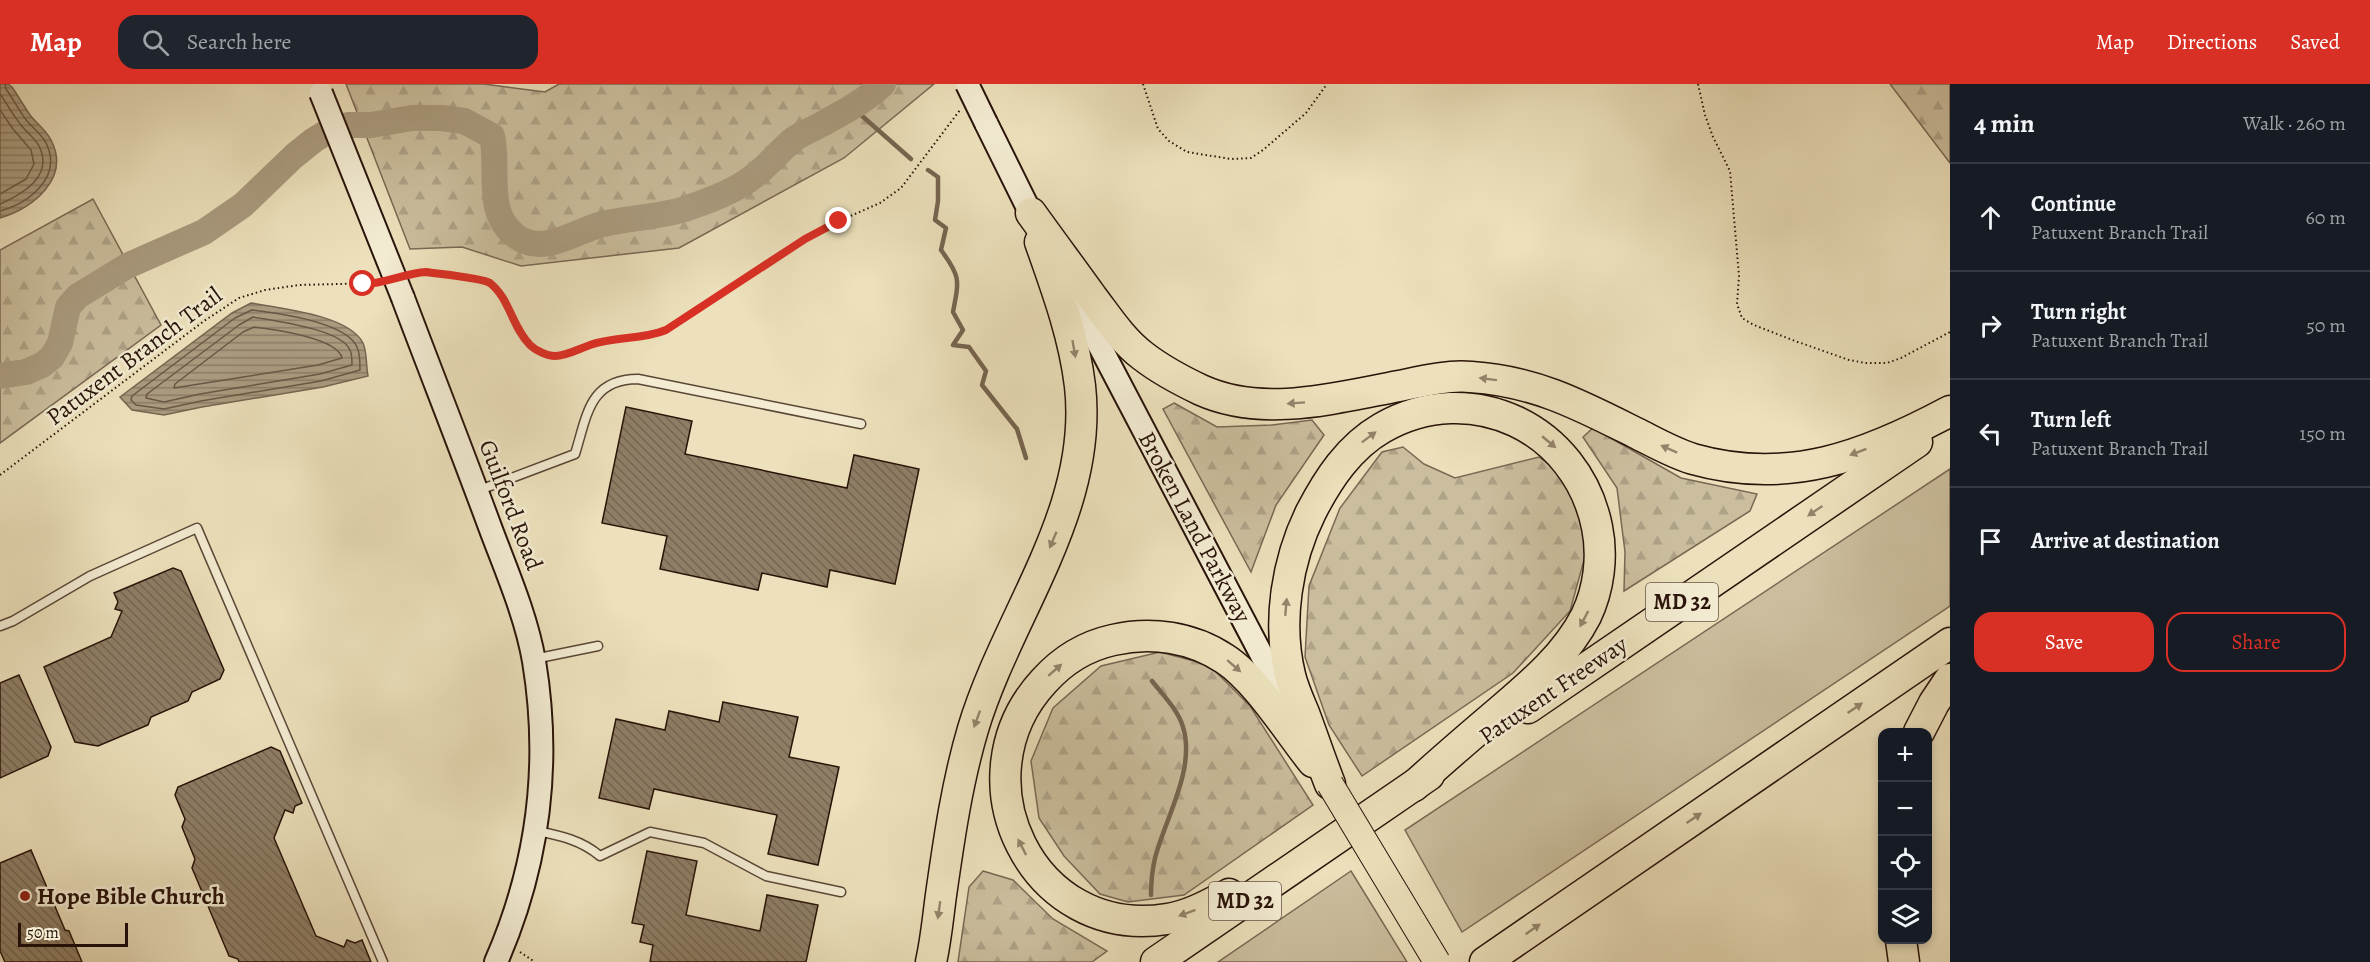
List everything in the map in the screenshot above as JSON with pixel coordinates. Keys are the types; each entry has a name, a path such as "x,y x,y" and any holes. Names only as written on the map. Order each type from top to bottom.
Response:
{"highway":[{"path":"1031,213 1117,331 1141,355 1171,375 1196,387 1238,400 1274,405 1308,402 1440,378 1469,377 1503,381 1533,386 1566,399 1690,458 1757,471 1804,467 1840,459 1914,430 1950,411"},
{"path":"931,962 952,821 973,728 988,688 1055,536 1068,501 1077,460 1081,430 1080,387 1070,329 1031,213"},
{"path":"1330,784 1290,676 1286,648 1288,587 1295,555 1306,523 1336,470 1354,448 1379,429 1400,418 1423,411 1447,408 1472,409 1498,414 1522,424 1554,446 1579,477 1592,508 1600,542 1595,591 1587,613 1564,648 1542,674 1414,786"},
{"name":"Patuxent Freeway","path":"1156,962 1950,419"},
{"path":"1330,784 1248,679 1227,660 1183,639 1158,636 1128,636 1104,642 1079,652 1053,670 1035,690 1021,711 1007,750 1004,781 1007,806 1015,833 1026,855 1040,874 1057,891 1076,904 1118,919 1142,921 1188,914 1334,841"},
{"path":"1485,962 1950,643"},
{"path":"1921,728 1950,679"},
{"path":"1902,944 1904,962"}],"main road":[{"name":"Broken Land Parkway","path":"1330,784 1437,962"}],"street":[{"name":"Guilford Road","path":"320,88 519,603 534,659 542,721 540,796 536,831 521,896 496,962"},
{"name":"Broken Land Parkway","path":"966,95 986,123 1330,784"}],"lane":[{"path":"477,491 575,454 590,408 598,393 606,385 626,379 638,379 861,424"},
{"path":"0,626 13,621 98,572 197,528 383,962"},
{"path":"534,659 598,646"},
{"path":"536,831 575,840 587,845 600,856 650,832 704,843 766,876 841,892"}],"path":[{"path":"1143,84 1158,129 1169,141 1187,152 1231,159 1251,158 1306,113 1327,84"},
{"path":"1698,84 1713,137 1730,171 1739,276 1737,304 1742,318 1795,341 1849,360 1866,363 1887,363 1901,358 1950,332"},
{"path":"407,275 426,272 488,282 502,298 518,330 531,346 544,354 555,356 593,344 626,337 653,335 666,330 805,239 880,203 901,188 957,112 966,95"},
{"name":"Patuxent Branch Trail","path":"0,476 187,333 239,298 265,290 299,285 349,282 376,284 386,281"}],"green space":[{"path":"346,84 484,84 545,92 559,84 934,84 844,158 679,248 521,266 462,247 410,249"},
{"path":"1890,84 1950,84 1950,163"},
{"path":"93,199 161,325 0,443 0,250"},
{"path":"1174,403 1217,427 1272,425 1312,420 1324,435 1276,505 1251,572 1163,409"},
{"path":"1593,428 1681,478 1757,494 1750,511 1624,591 1625,552 1617,488 1583,437"},
{"path":"1403,447 1424,464 1455,478 1539,457 1564,475 1589,542 1570,611 1513,673 1362,776 1329,725 1305,657 1309,586 1340,508 1382,452"},
{"path":"1950,469 1950,606 1462,932 1405,830"},
{"path":"1160,652 1209,665 1250,706 1313,805 1184,895 1128,902 1100,894 1064,856 1039,818 1031,761 1053,708 1101,666"},
{"path":"983,871 1013,880 1053,919 1107,951 1092,962 958,962 969,887"},
{"path":"1351,871 1407,962 1218,962"}],"water":[{"path":"0,84 8,84 12,87 30,115 49,136 56,154 56,167 52,179 36,199 25,207 0,218"},
{"path":"251,303 312,314 344,326 355,333 363,343 368,376 323,387 164,415 132,410 120,397 232,313"}],"building":[{"path":"626,407 692,421 685,454 847,488 854,455 919,469 895,584 830,570 827,587 762,573 758,590 660,569 667,536 602,523"},
{"path":"173,568 181,571 224,670 220,679 192,692 188,701 151,717 148,725 98,746 75,742 44,667 111,637 122,611 115,609 118,602 114,593"},
{"path":"19,675 51,747 48,756 0,778 0,683"},
{"path":"723,702 798,717 789,757 839,767 818,865 768,854 777,815 654,789 649,809 599,798 616,719 665,730 669,711 719,722"},
{"path":"271,747 280,751 302,803 295,806 293,813 285,810 274,838 316,936 344,947 347,940 355,943 362,940 371,962 239,962 238,959 229,956 192,868 195,859 182,827 185,819 175,795 178,787"},
{"name":"Hope Bible Church","path":"31,850 65,930 69,931 82,962 5,962 0,951 0,863"},
{"path":"647,851 697,861 686,915 760,931 767,895 818,905 806,962 650,962 653,945 640,942 644,925 632,923"}],"waterway":[{"path":"0,376 26,372 42,365 52,357 60,343 68,307 78,296 127,266 204,232 243,205 294,156 332,129 412,118 442,118 464,121 492,136 496,203 500,216 506,227 517,237 537,244 558,241 599,225 677,211 731,191 759,172 794,139 854,106 883,84"},
{"path":"853,108 911,159"},
{"path":"928,170 938,177 935,220 946,228 941,250 957,279 953,312 963,330 953,345 969,347 986,371 982,385 1017,429 1026,458"},
{"path":"1151,895 1155,858 1178,794 1186,760 1186,743 1178,715 1152,681"}],"place":[{"name":"Hope Bible Church","path":"25,896"}],"route":[{"path":"363,284 376,284 426,272 488,282 498,291 518,330 531,346 544,354 555,356 593,344 626,337 653,335 666,330 805,239 839,221"}]}
